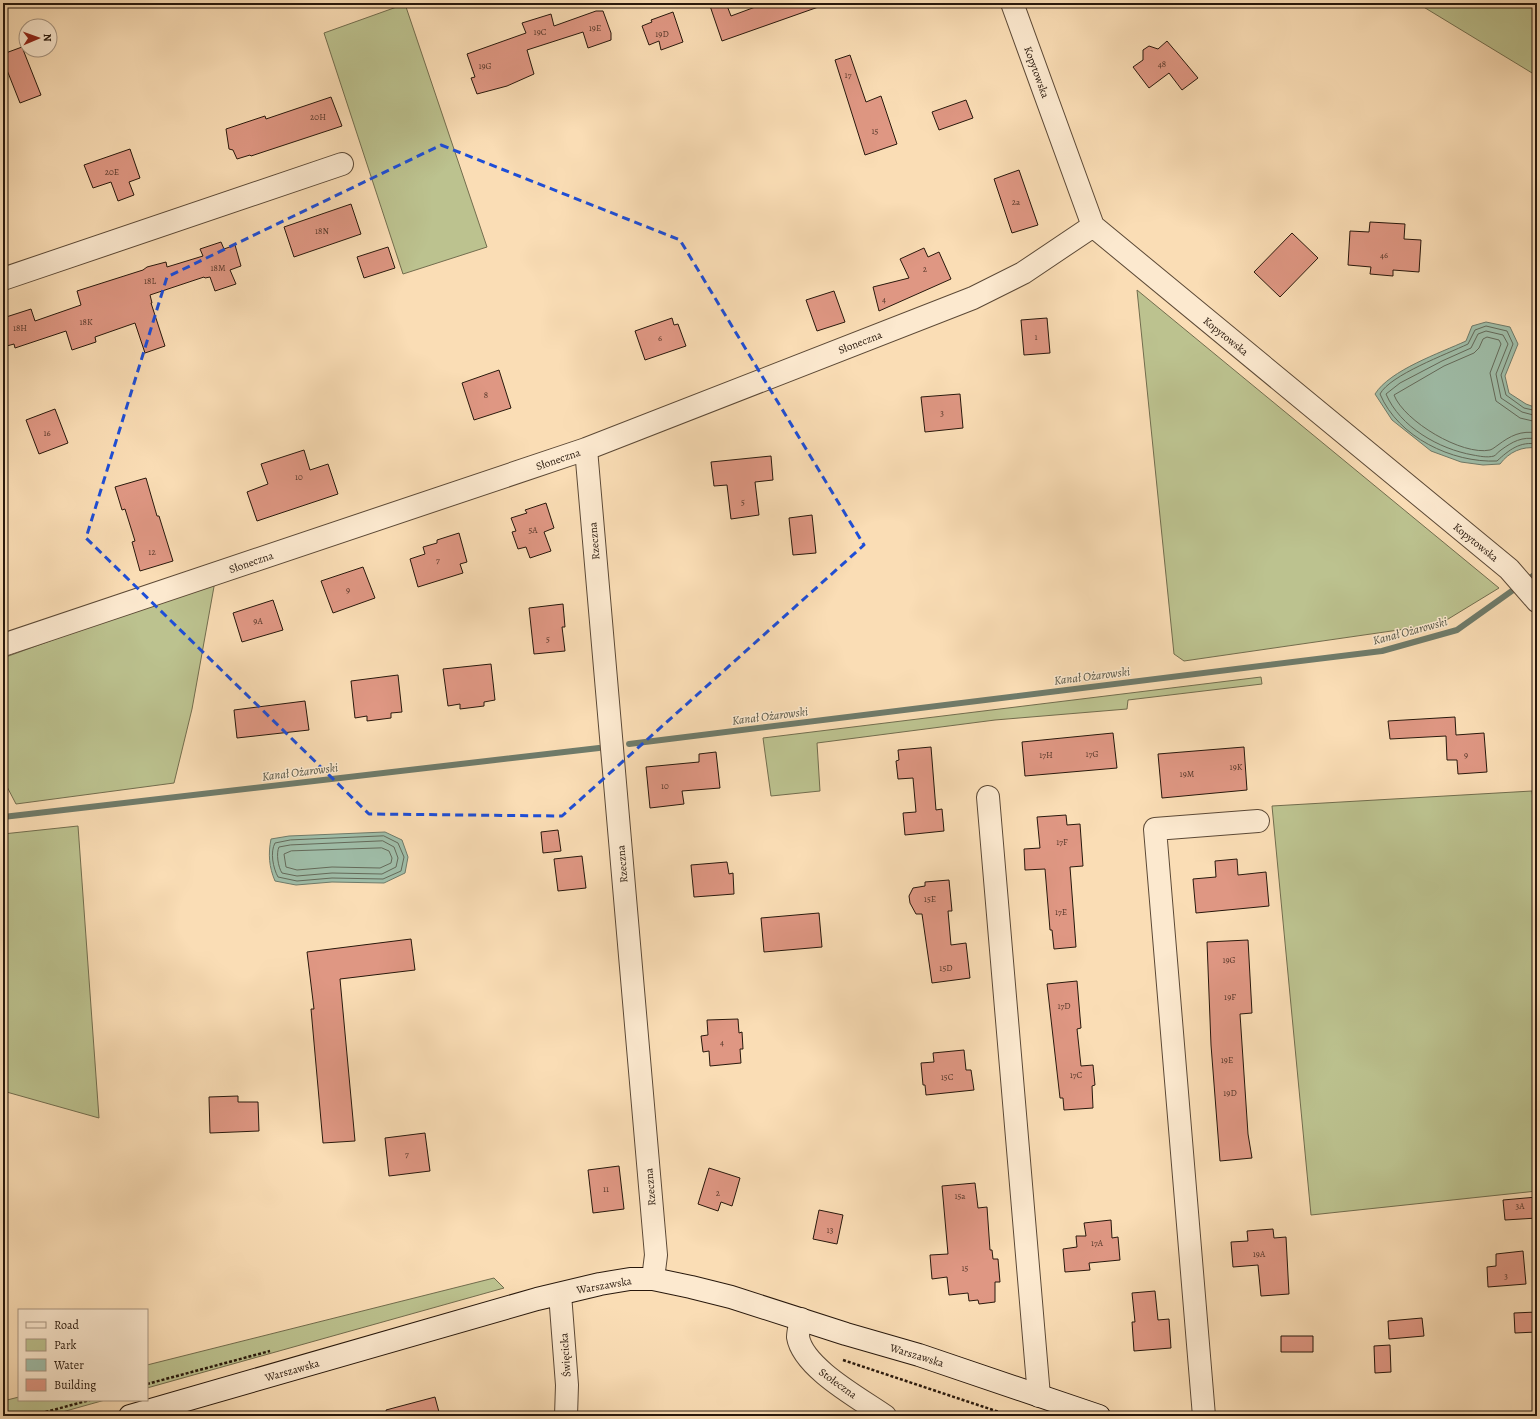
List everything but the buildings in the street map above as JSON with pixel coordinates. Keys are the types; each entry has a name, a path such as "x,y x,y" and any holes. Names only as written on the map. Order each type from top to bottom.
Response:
{"street":[{"name":"Kopytowska","path":"1012,3 1093,226 1509,569 1527,590"},
{"path":"3,279 342,164"},
{"name":"Słoneczna","path":"3,645 586,449 973,298 1023,273 1093,226"},
{"name":"Rzeczna","path":"586,449 656,1255 653,1279"},
{"path":"988,797 1039,1396"},
{"path":"1204,1416 1155,829 1258,821"},
{"name":"Warszawska","path":"130,1416 537,1299 630,1279 653,1279 731,1296 846,1334 919,1355 1098,1416"},
{"name":"Święcicka","path":"560,1294 567,1385 566,1416"},
{"name":"Stołeczna","path":"801,1319 798,1337 804,1355 819,1370 885,1416"}],"path":[{"path":"846,1334 838,1358 1011,1416"},
{"path":"148,1384 277,1349"},
{"path":"31,1416 86,1401"}],"highlighted area":[{"path":"441,145 680,240 864,545 562,816 369,814 86,538 167,277"}],"green space":[{"path":"1417,3 1537,3 1537,76"},
{"path":"405,4 487,247 403,274 324,33"},
{"path":"1137,290 1499,588 1440,624 1184,661 1174,654"},
{"path":"215,581 192,709 174,783 16,804 3,779 3,658"},
{"path":"1261,677 1262,684 1128,700 1127,709 995,720 817,743 820,791 771,796 763,738"},
{"path":"1532,791 1537,837 1537,1191 1311,1215 1272,806"},
{"path":"78,826 99,1118 3,1091 3,834"},
{"path":"494,1278 504,1288 148,1388 148,1365"},
{"path":"18,1397 18,1401 101,1401 48,1416 3,1416 3,1401"}],"water":[{"path":"1486,322 1510,327 1518,344 1505,376 1509,393 1526,404 1537,408 1537,448 1526,448 1516,451 1507,456 1500,464 1483,465 1461,462 1431,451 1392,420 1375,394 1382,385 1392,377 1416,363 1466,341 1472,326"},
{"path":"385,832 402,840 408,857 405,873 384,883 332,882 296,885 275,881 271,871 271,839 289,836"}],"waterway":[{"name":"Kanał Ożarowski","path":"629,744 1382,651 1457,630 1537,573"},
{"name":"Kanał Ożarowski","path":"3,817 599,748"}]}
